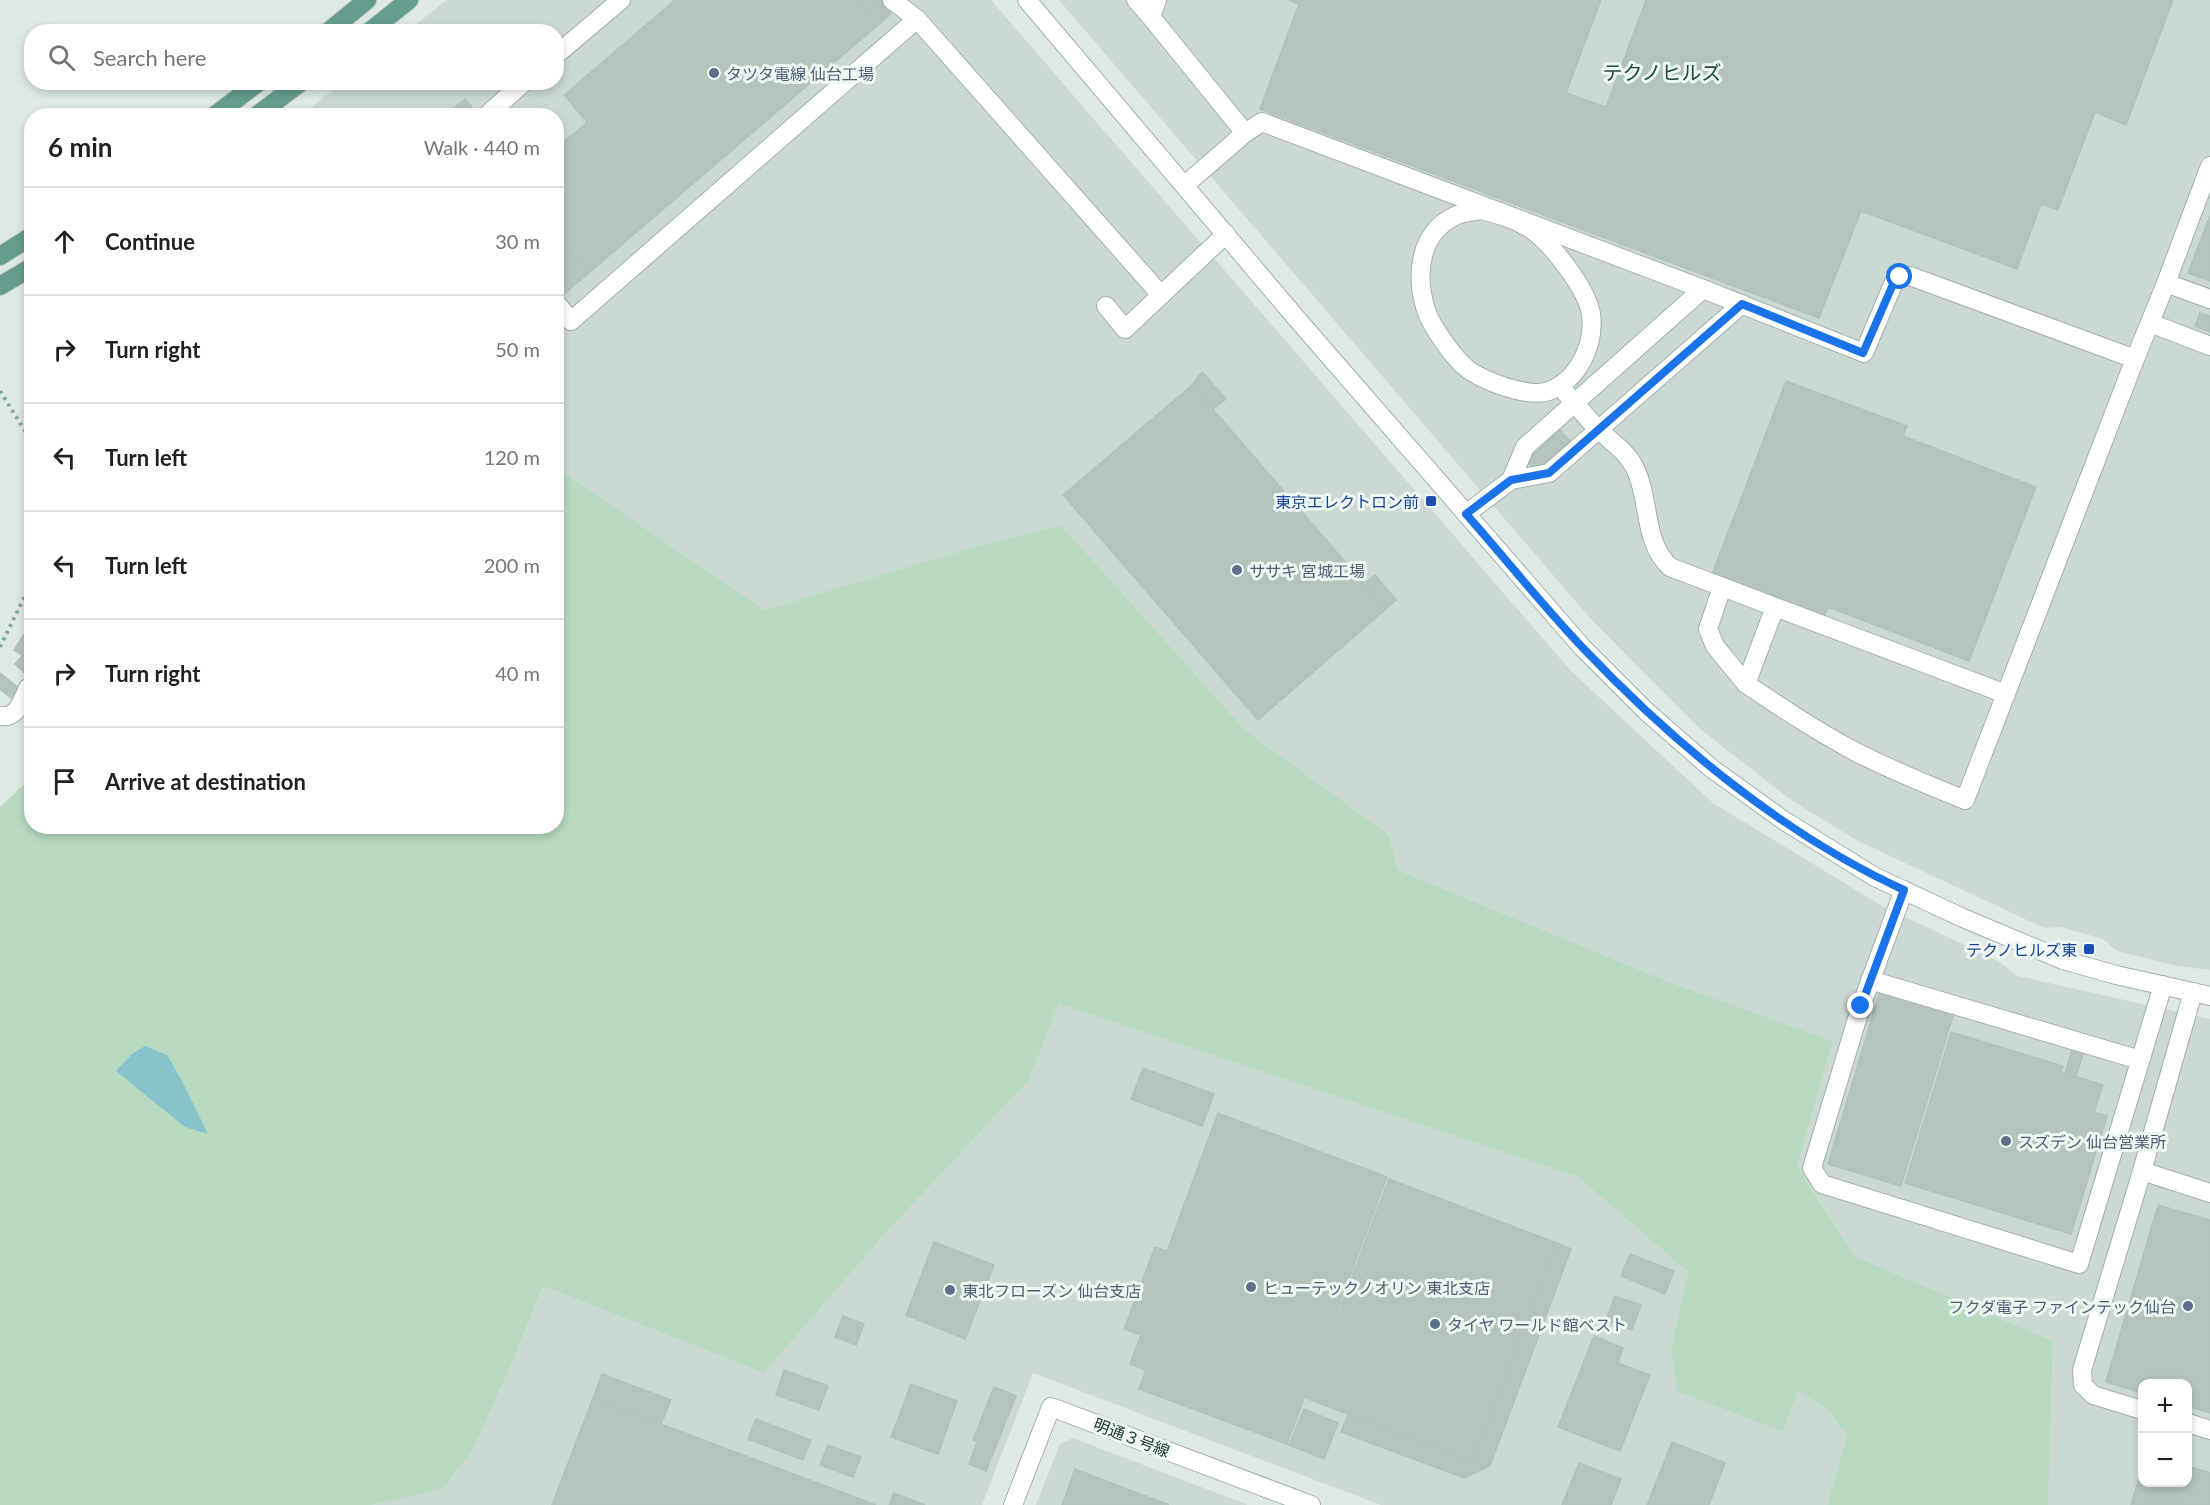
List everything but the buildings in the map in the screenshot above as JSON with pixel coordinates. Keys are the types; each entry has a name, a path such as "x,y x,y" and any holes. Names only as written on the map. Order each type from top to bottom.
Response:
{"main road":[{"path":"338,24 368,0"},
{"path":"379,24 409,0"},
{"path":"225,108 249,90"},
{"path":"267,108 290,90"},
{"path":"0,256 24,241"},
{"path":"0,286 24,272"}],"street":[{"path":"564,48 621,0"},
{"path":"892,0 917,18 1161,295"},
{"path":"910,0 917,18"},
{"path":"1027,0 1582,647 1647,712 1711,768 1783,820 1875,877 1963,918 2063,960 2201,994 2142,1171 2082,1370 2083,1385 2093,1395 2138,1409"},
{"path":"1136,0 1154,9 1245,133"},
{"path":"564,312 572,321 917,18"},
{"path":"495,108 515,90"},
{"path":"1185,185 1245,133 1262,122 1703,289 1863,353 1894,282 1900,277 1910,276 2135,359"},
{"path":"1722,587 1708,629 1715,646 1746,684 1822,734 1905,776 1965,800 2210,166"},
{"path":"1481,210 1509,217 1533,231 1559,256 1579,286 1591,313 1585,355 1576,372 1560,387 1545,393 1524,392 1501,386 1465,368 1426,311 1421,278 1422,250 1435,229 1456,215 1481,210"},
{"path":"1106,306 1125,329 1226,234"},
{"path":"2166,283 2210,299"},
{"path":"1511,480 1525,447 1703,289"},
{"path":"1466,514 1511,480 1549,473 1742,304"},
{"path":"2150,323 2210,346"},
{"path":"1560,387 1599,430 1626,454 1635,468 1641,484 1654,546 1670,567 2006,694"},
{"path":"1746,684 1775,607"},
{"path":"0,716 14,714 24,697"},
{"path":"1904,890 1870,980 1812,1168 1822,1184 2079,1264 2163,985"},
{"path":"1870,980 2140,1060"},
{"path":"2142,1171 2210,1193"},
{"name":"明通３号線","path":"1013,1505 1051,1407 1311,1505"},
{"path":"2192,1425 2210,1430"}],"path":[{"path":"0,391 24,429"},
{"path":"0,647 24,598"}],"shaded area":[{"path":"447,0 991,0 1571,671 1713,803 1882,906 1998,961 2018,976 2210,1019 2210,1505 2048,1505 2053,1341 1854,1256 1797,1166 1833,1041 1669,982 1398,870 1389,835 1246,731 1061,525 971,548 764,610 564,473 564,108 310,108 333,90 564,90 564,24 416,24"},
{"path":"1059,0 2210,0 2210,970 2177,966 2117,951 2103,939 2060,927 2044,928 1858,841 1791,800 1700,729 1589,617"},
{"path":"1059,1004 1578,1177 1688,1272 1671,1348 1784,1429 1798,1392 1826,1408 1847,1435 1827,1505 1381,1505 1033,1373 982,1505 372,1505 442,1489 471,1453 509,1370 543,1286 764,1373 883,1236 1029,1080"},
{"path":"1073,1438 1248,1505 1036,1505 1060,1444"}],"green space":[{"path":"564,473 764,610 971,548 1061,525 1246,731 1389,835 1398,870 1669,982 1833,1041 1797,1166 1854,1256 2053,1341 2048,1505 1827,1505 1847,1435 1826,1408 1798,1392 1784,1429 1781,1431 1677,1391 1671,1348 1688,1272 1578,1177 1059,1004 1029,1080 883,1236 764,1373 543,1286 509,1370 471,1453 442,1489 372,1505 0,1505 0,807 24,785 24,834 564,834"}],"water":[{"path":"145,1046 167,1055 208,1134 185,1127 116,1071 132,1054"}],"place":[{"name":"タツタ電線 仙台工場","path":"714,73"},
{"name":"東京エレクトロン前","path":"1431,501"},
{"name":"ササキ 宮城工場","path":"1237,570"},
{"name":"テクノヒルズ東","path":"2089,949"},
{"name":"スズデン 仙台営業所","path":"2006,1141"},
{"name":"ヒューテックノオリン 東北支店","path":"1251,1287"},
{"name":"東北フローズン 仙台支店","path":"950,1290"},
{"name":"フクダ電子 ファインテック仙台","path":"2188,1306"},
{"name":"タイヤ ワールド館ベスト","path":"1435,1324"}],"district":[{"name":"テクノヒルズ","path":"1662,72"}],"route":[{"path":"1861,1006 1904,890 1875,877 1783,820 1711,768 1647,712 1582,647 1466,514 1511,480 1549,473 1742,304 1863,353 1894,282 1900,277"}]}
